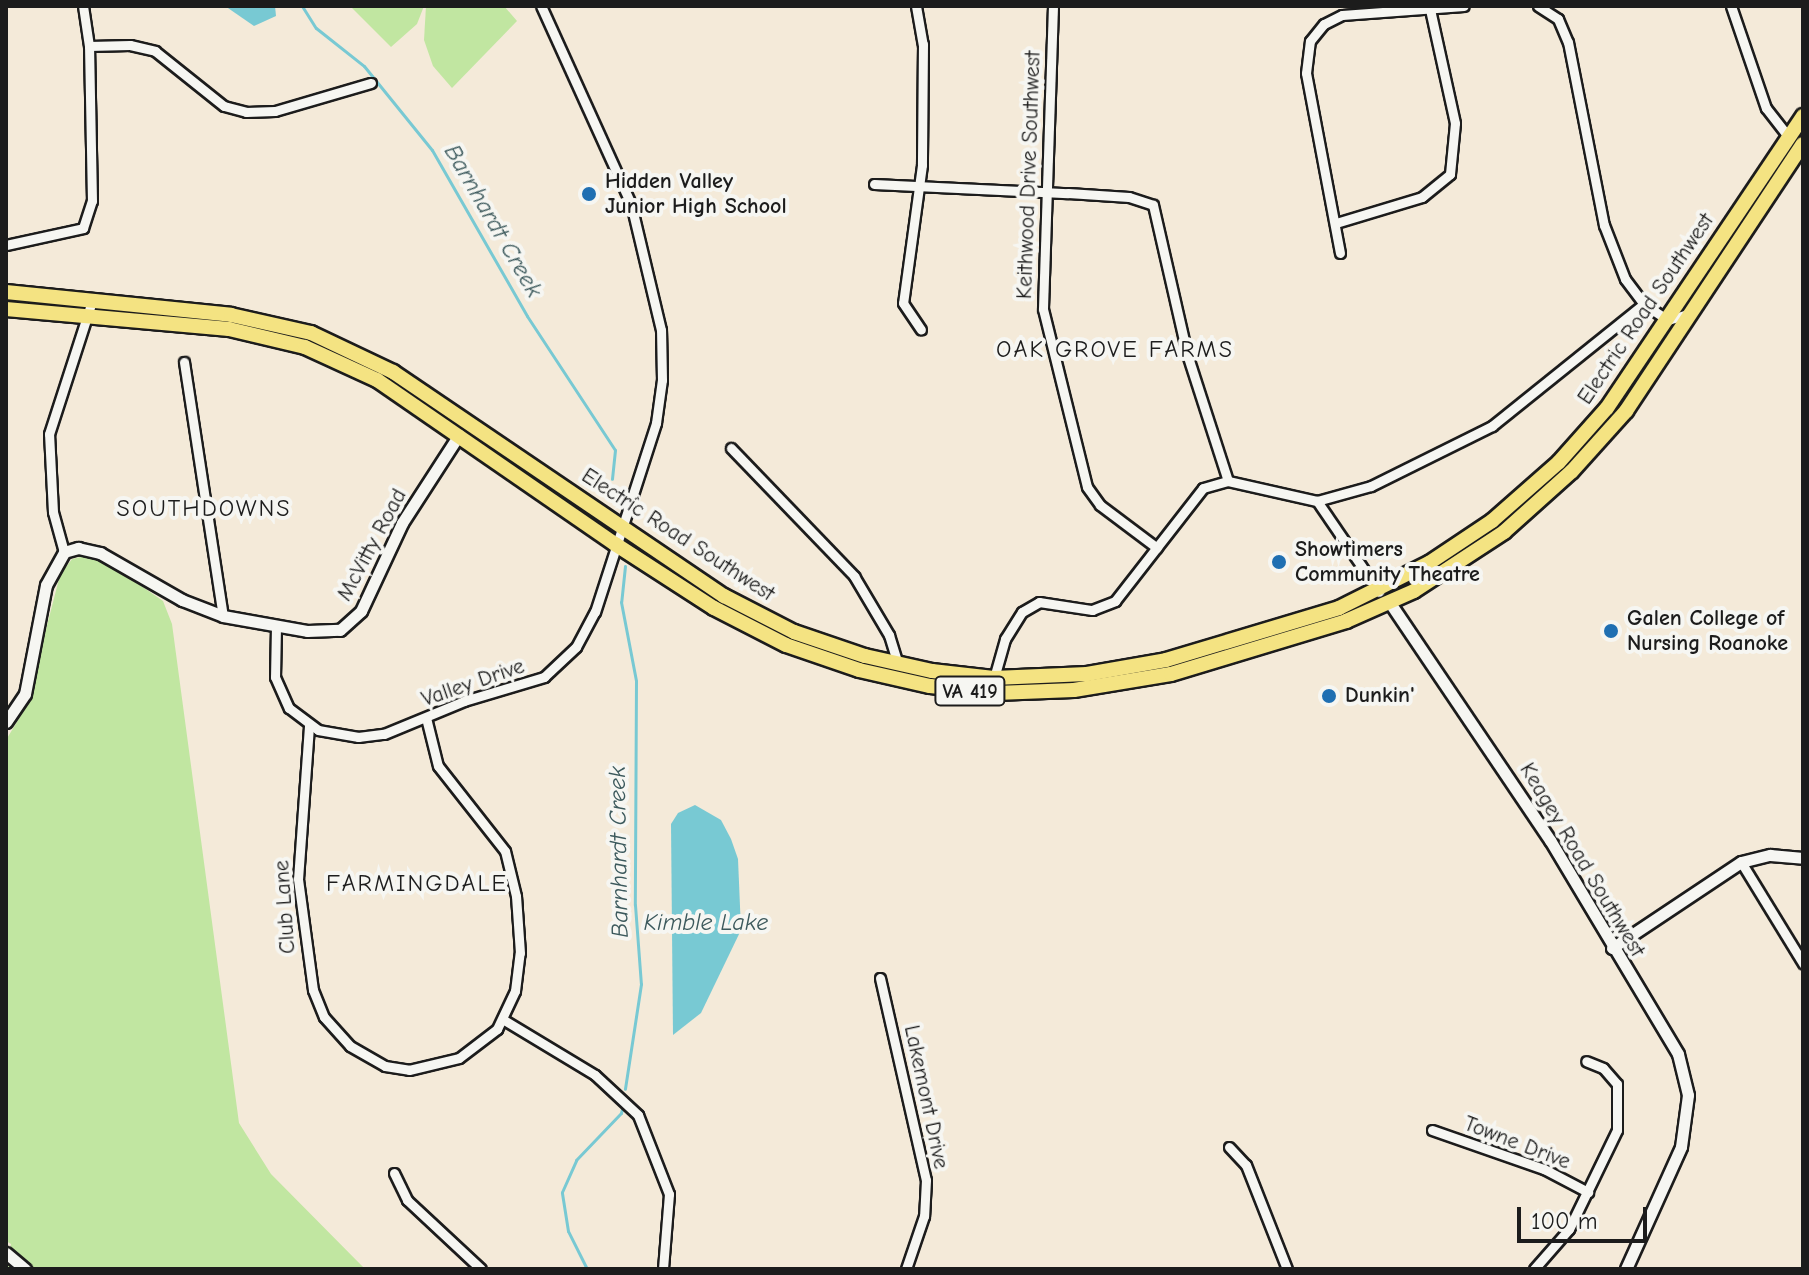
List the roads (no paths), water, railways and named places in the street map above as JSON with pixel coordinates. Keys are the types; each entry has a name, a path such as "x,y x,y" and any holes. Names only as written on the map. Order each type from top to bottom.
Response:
{"main road":[{"name":"Electric Road Southwest","path":"6,292 260,320 335,342 393,372 622,527 768,620 829,645 898,664 994,678 1087,674 1166,660 1315,616 1378,590 1465,540 1539,481 1607,408 1803,116"},
{"name":"Electric Road Southwest","path":"6,309 229,329 305,347 368,375 714,608 786,645 871,673 971,691 1053,692 1134,682 1321,630 1390,603 1476,552 1562,481 1626,411 1803,144"}],"street":[{"path":"6,245 83,228 94,192 89,46 83,6"},
{"name":"Valley Drive","path":"309,726 358,737 384,734 464,701 529,685 559,666 595,612 659,405 657,301 631,204 541,6"},
{"path":"916,6 923,44 920,186 903,303 906,315 921,330"},
{"name":"Keithwood Drive Southwest","path":"1053,6 1044,192 1043,309 1084,481 1100,505 1157,548"},
{"path":"1340,253 1309,90 1306,60 1310,41 1324,24 1342,15 1464,6"},
{"path":"1538,6 1552,13 1563,29 1604,225 1625,279 1644,304 1668,320 1694,312"},
{"path":"1731,6 1766,108 1788,136"},
{"path":"1336,223 1422,197 1450,174 1455,123 1430,9"},
{"path":"89,46 130,45 155,51 224,106 246,112 275,111 371,83"},
{"path":"874,184 1129,197 1156,208 1187,354 1228,481"},
{"path":"6,722 25,694 46,585 64,552 53,512 49,434 92,301"},
{"path":"994,678 1005,639 1022,612 1048,601 1092,610 1107,607 1203,488 1228,481 1317,501 1371,486 1468,441 1509,414 1644,304"},
{"path":"184,362 223,616"},
{"name":"McVitty Road","path":"64,552 78,548 100,553 182,600 223,616 331,632 353,620 402,523 459,435"},
{"path":"731,448 854,576 889,635 898,664"},
{"name":"Keagey Road Southwest","path":"1317,501 1550,840 1612,948 1674,1045 1688,1095 1674,1169 1626,1269"},
{"path":"276,626 278,689 289,708 309,726"},
{"path":"426,718 438,766 492,828 513,877 520,953 504,1020 595,1075 638,1115 669,1194 663,1269"},
{"name":"Club Lane","path":"309,726 298,893 306,960 324,1017 341,1038 367,1057 409,1070 459,1058 504,1020"},
{"path":"1612,948 1741,862 1770,855 1803,858"},
{"path":"1741,862 1803,963"},
{"name":"Lakemont Drive","path":"880,978 926,1180 924,1216 906,1269"},
{"path":"1538,1268 1569,1229 1617,1130 1620,1098 1613,1075 1586,1061"},
{"name":"Towne Drive","path":"1432,1130 1544,1169 1588,1192"},
{"path":"1229,1147 1246,1165 1287,1269"},
{"path":"394,1173 407,1200 481,1269"},
{"path":"6,1253 25,1269"}],"water":[{"path":"225,6 275,6 276,16 254,26"},
{"name":"Kimble Lake","path":"695,805 721,820 731,839 738,859 741,930 701,1013 673,1035 671,824 678,813"}],"waterway":[{"name":"Barnhardt Creek","path":"302,6 316,28 364,66 432,150 527,316 615,450 612,479"},
{"name":"Barnhardt Creek","path":"625,566 621,602 636,681 635,905 641,984 625,1089"},
{"name":"Barnhardt Creek","path":"587,1269 568,1231 562,1192 576,1160 621,1113 623,1105"}],"place":[{"name":"Hidden Valley Junior High School","path":"589,194"},
{"name":"Showtimers Community Theatre","path":"1279,562"},
{"name":"Galen College of Nursing Roanoke","path":"1611,631"},
{"name":"Dunkin'","path":"1329,696"}],"district":[{"name":"OAK GROVE FARMS","path":"1115,350"},
{"name":"SOUTHDOWNS","path":"204,509"},
{"name":"FARMINGDALE","path":"417,884"}]}
